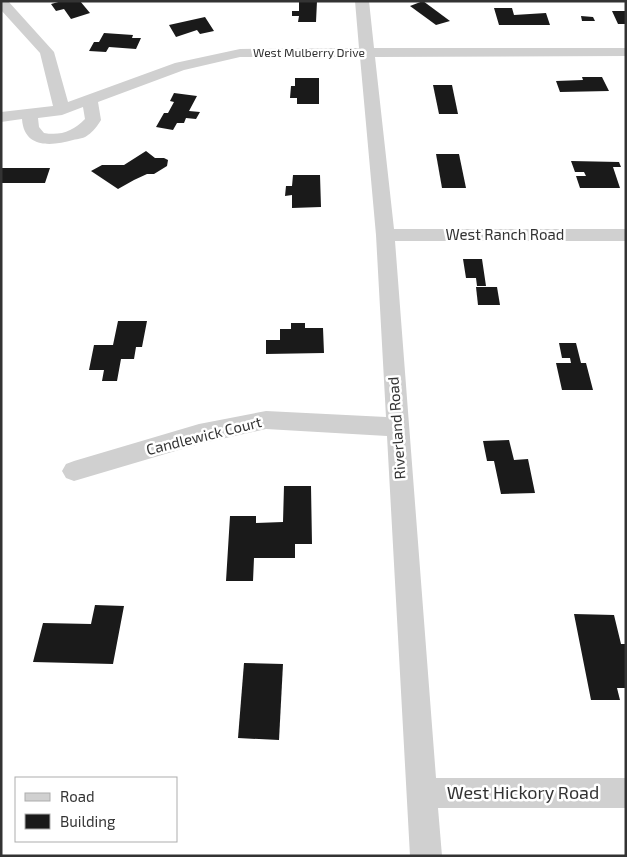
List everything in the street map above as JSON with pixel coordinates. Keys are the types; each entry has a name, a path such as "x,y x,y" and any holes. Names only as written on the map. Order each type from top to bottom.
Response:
{"street":[{"name":"Riverland Road","path":"362,1 385,235 426,856"},
{"path":"1,2 47,52 62,110"},
{"name":"West Mulberry Drive","path":"1,117 62,110 180,66 240,53 626,52"},
{"path":"30,114 31,127 39,138 55,140 82,132 93,120 90,99"},
{"name":"West Ranch Road","path":"385,235 626,235"},
{"name":"Candlewick Court","path":"74,472 199,434 266,420 398,427"},
{"name":"West Hickory Road","path":"421,793 626,793"}],"building":[{"path":"62,1 80,1 90,13 71,19 64,9 56,11 51,4"},
{"path":"299,1 317,1 316,22 298,22 299,16 292,16 292,11 299,11"},
{"path":"423,1 450,21 436,25 410,6"},
{"path":"494,8 512,8 514,15 546,13 550,25 499,25"},
{"path":"612,11 626,11 626,24 618,24"},
{"path":"581,16 593,17 595,21 582,21"},
{"path":"205,17 214,31 200,34 197,30 176,37 169,25"},
{"path":"104,33 133,35 132,38 141,38 136,49 109,47 106,52 89,51 94,42 99,42"},
{"path":"582,77 602,77 609,91 560,92 556,81 583,80"},
{"path":"295,78 319,78 319,104 297,104 297,98 290,98 291,86 295,86"},
{"path":"433,85 452,85 458,114 439,114"},
{"path":"174,93 197,96 189,111 200,112 196,119 186,118 184,123 177,123 173,130 156,127 164,113 168,113 174,102 170,101"},
{"path":"146,151 155,158 168,160 167,166 154,174 147,174 118,189 91,171 102,165 124,165"},
{"path":"436,154 459,154 466,188 442,188"},
{"path":"571,161 619,162 621,167 613,167 620,188 580,188 576,176 586,176 584,172 575,172"},
{"path":"1,168 50,168 45,183 1,183"},
{"path":"293,175 320,175 321,207 292,208 292,195 285,196 286,186 292,186"},
{"path":"463,259 482,259 486,286 477,286 476,278 466,278"},
{"path":"476,287 497,287 500,305 478,305"},
{"path":"118,321 147,321 142,347 136,347 134,359 121,359 117,381 102,381 104,370 89,370 94,345 113,345"},
{"path":"291,323 305,323 305,328 323,328 324,353 266,354 266,340 280,340 280,329 291,329"},
{"path":"559,343 576,343 581,363 586,363 593,390 562,390 556,363 571,363 570,358 562,358"},
{"path":"509,440 514,460 528,459 535,493 501,494 494,461 487,461 483,441"},
{"path":"284,486 311,486 312,544 295,544 295,558 254,558 253,581 226,581 230,516 256,516 256,523 283,522"},
{"path":"95,605 124,606 113,664 33,662 43,623 91,624"},
{"path":"574,614 614,615 621,644 626,644 626,688 617,688 620,700 591,700"},
{"path":"244,663 283,664 279,740 238,738"}]}
